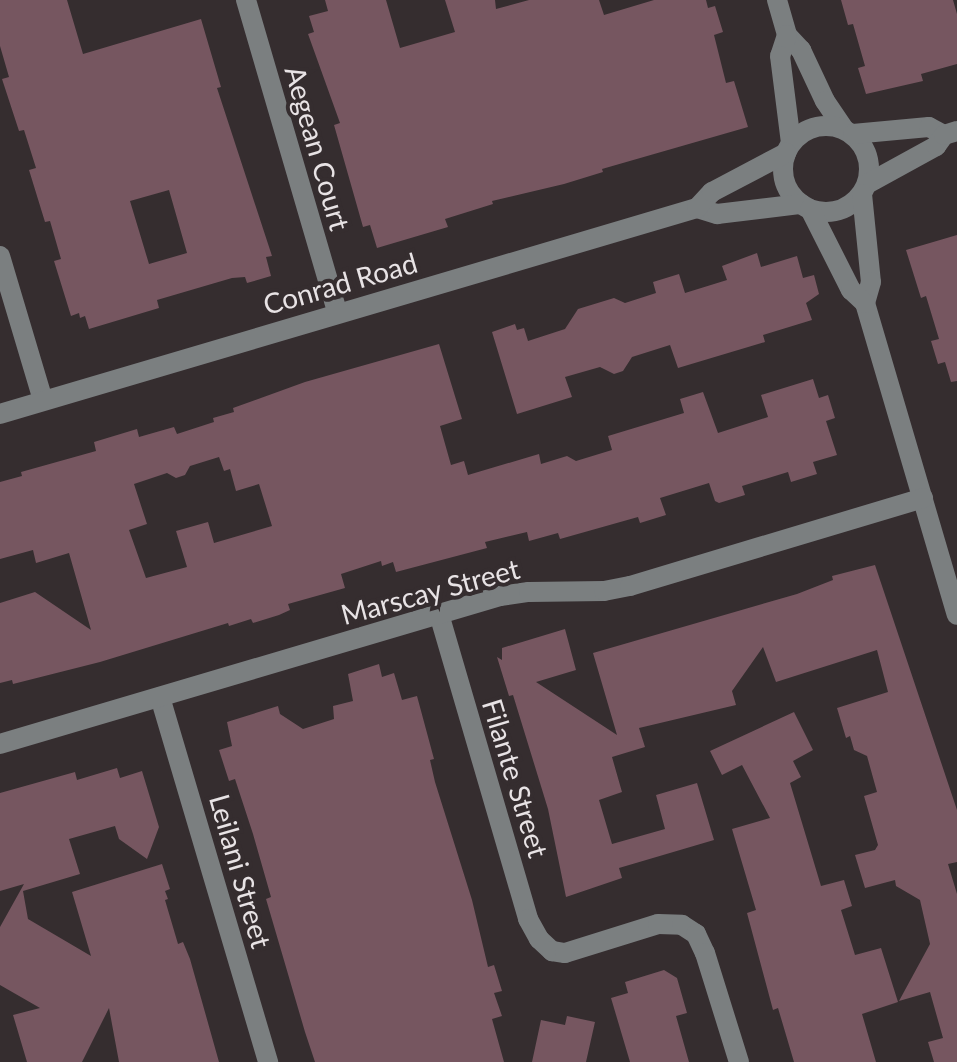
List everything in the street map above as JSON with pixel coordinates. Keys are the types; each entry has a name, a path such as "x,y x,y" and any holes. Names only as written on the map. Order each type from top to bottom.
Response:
{"street":[{"name":"Aegean Court","path":"246,0 337,312"},
{"path":"777,0 787,35 801,50 825,101 866,152 864,189 871,282 865,303"},
{"path":"787,35 780,56 788,148 783,176 792,196 806,207 822,212 844,208 864,189 936,146 950,133"},
{"path":"788,148 799,135 821,126 848,132 929,127 950,133"},
{"name":"Conrad Road","path":"0,414 697,208 712,192 788,148"},
{"name":"Conrad Road","path":"697,208 717,214 806,207"},
{"path":"806,207 851,290 865,303 957,615"},
{"path":"0,256 43,400"},
{"name":"Marscay Street","path":"0,744 500,596 529,592 580,593 630,586 923,498"},
{"name":"Filante Street","path":"439,614 528,919 550,956 658,924 682,925 696,934 705,953 739,1062"},
{"name":"Leilani Street","path":"160,697 268,1062"}],"building":[{"path":"0,0 67,0 83,54 201,19 221,87 217,88 272,256 266,257 271,276 247,283 245,277 232,278 157,300 159,308 89,329 85,316 80,318 79,313 71,316 54,261 61,259 50,221 45,222 29,170 36,168 24,130 19,131 2,79 9,77 0,46","holes":["169,190 187,253 149,264 130,201"]},
{"path":"325,0 386,0 400,48 455,32 445,0 495,0 496,9 529,0 599,0 604,15 654,0 706,0 708,8 715,6 723,32 714,35 726,83 734,81 748,127 602,169 603,172 564,184 492,201 493,204 445,219 448,227 377,248 370,225 363,227 334,125 340,123 308,34 314,32 309,16 328,11"},
{"path":"841,0 953,0 957,14 957,64 921,74 923,81 866,94 858,68 865,66 853,24 848,25"},
{"path":"957,235 957,381 951,382 945,362 938,364 931,341 939,339 926,296 921,298 906,250"},
{"path":"757,253 761,267 797,256 803,278 814,275 819,294 806,303 812,320 763,335 765,342 678,368 670,345 632,357 623,371 614,374 600,367 565,377 572,397 517,414 492,332 515,324 517,330 524,328 528,341 565,329 578,309 614,298 625,303 656,293 653,282 679,274 685,293 727,280 722,266"},
{"path":"439,344 462,419 440,426 451,465 464,461 468,475 539,454 541,464 567,456 576,461 612,450 608,436 684,413 680,399 703,392 718,433 768,417 761,395 813,379 819,398 828,395 835,418 826,421 837,455 813,462 817,474 791,482 788,472 742,486 745,495 719,503 715,501 709,483 660,498 666,515 640,523 638,517 560,539 558,533 529,541 527,532 485,542 487,548 396,572 393,562 382,566 381,561 341,574 345,588 288,604 290,610 279,615 253,623 251,619 229,626 228,623 100,662 13,684 12,680 0,683 0,603 35,592 91,630 69,553 36,563 33,550 0,559 0,482 22,476 21,472 96,451 94,442 137,429 139,437 174,427 177,434 214,422 213,418 234,412 233,408 305,382","holes":["219,457 224,471 230,469 236,491 259,484 272,526 214,543 208,522 176,531 187,567 146,578 129,530 147,524 134,484 167,473 176,478 185,475 190,466"]},
{"path":"875,565 957,810 957,862 948,864 957,894 957,1062 934,1062 928,1042 943,1038 930,992 899,1001 930,944 920,900 896,886 895,880 865,888 855,855 875,850 878,845 864,796 877,792 867,756 854,750 850,736 846,738 837,708 888,692 877,650 776,682 763,647 732,691 736,705 639,728 645,747 612,757 622,792 599,800 612,844 665,829 656,795 697,783 714,840 619,868 622,878 566,897 548,809 513,695 509,696 497,657 502,660 502,648 565,629 576,670 536,682 617,735 593,653 797,594 833,580 832,576"},
{"path":"379,664 382,677 394,673 402,700 417,696 434,759 430,760 435,782 472,900 488,967 494,965 502,991 494,993 502,1016 492,1019 504,1062 315,1062 305,1032 266,899 271,897 253,834 235,779 229,781 219,750 232,746 227,722 278,706 280,714 303,729 334,719 333,706 353,701 348,674"},
{"path":"794,712 813,750 793,761 801,777 790,783 821,886 844,880 852,906 841,910 855,955 881,948 898,1002 862,1014 876,1062 794,1062 778,1008 773,1010 747,913 756,910 732,829 770,818 742,765 722,775 710,751"},
{"path":"117,768 120,778 142,771 159,827 147,859 119,839 115,826 69,839 80,874 23,891 28,919 91,956 72,892 162,864 170,889 165,891 168,899 165,900 178,944 183,942 190,959 219,1062 119,1062 109,1008 82,1062 27,1062 13,1015 40,1008 0,985 0,927 24,884 0,891 0,793 75,772 77,780"},
{"path":"664,970 677,978 687,1013 676,1016 689,1062 630,1062 611,998 628,993 625,982"},
{"path":"567,1016 595,1022 586,1062 532,1062 541,1020 565,1025"}]}
